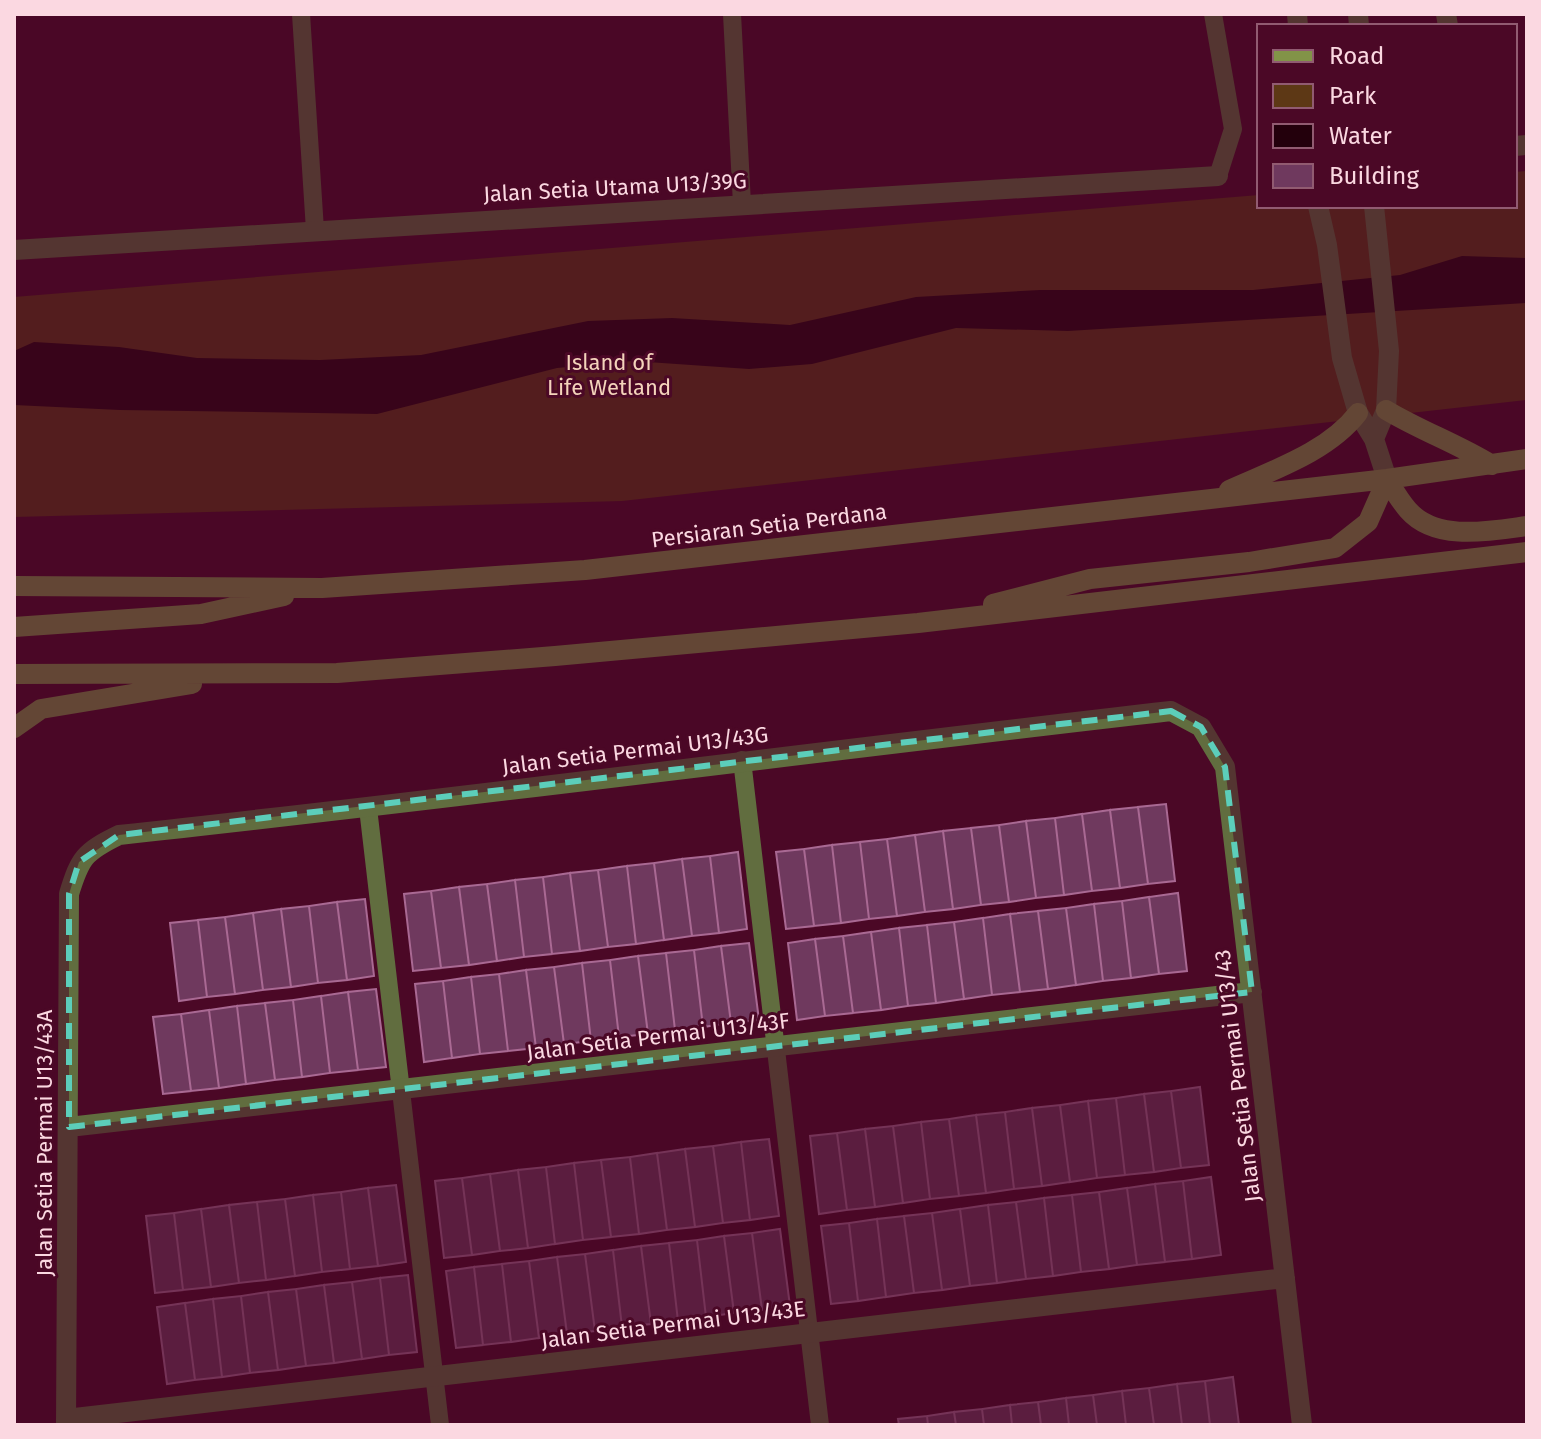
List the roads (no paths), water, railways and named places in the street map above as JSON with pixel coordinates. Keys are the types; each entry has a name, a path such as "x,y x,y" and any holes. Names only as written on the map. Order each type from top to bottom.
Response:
{"main road":[{"path":"1386,410 1419,430 1463,448 1492,465"},
{"path":"1211,498 1318,448 1347,428 1358,413"},
{"name":"Persiaran Setia Perdana","path":"14,586 322,588 585,570 1387,479 1527,459"},
{"path":"1387,479 1409,512 1428,524 1469,534 1527,526"},
{"path":"918,623 1090,579 1249,562 1335,548 1368,522 1387,479"},
{"path":"14,674 337,673 555,656 918,623 1527,552"},
{"path":"14,627 201,614 322,588"},
{"path":"14,728 41,709 259,674"}],"street":[{"name":"Jalan Setia Utama U13/39G","path":"14,250 1218,176"},
{"path":"1318,208 1327,245 1342,358 1358,413 1374,439 1387,479"},
{"path":"1374,208 1389,351 1386,410 1374,439"},
{"name":"Jalan Setia Permai U13/43G","path":"79,862 98,845 119,835 368,808 742,760 1171,711 1201,727"},
{"name":"Jalan Setia Permai U13/43","path":"1201,727 1225,767 1302,1425"},
{"name":"Jalan Setia Permai U13/43A","path":"66,1422 69,894 79,862"},
{"name":"Jalan Setia Permai U13/43F","path":"69,1127 1252,992"},
{"name":"Jalan Setia Permai U13/43E","path":"66,1422 1285,1278"}],"lane":[{"path":"301,14 315,230"},
{"path":"732,14 742,204"},
{"path":"1213,14 1233,129 1218,176"},
{"path":"742,760 820,1425"},
{"path":"368,808 440,1425"}],"water":[{"path":"1462,256 1527,258 1527,303 1068,331 956,328 812,364 749,369 633,361 557,368 377,414 14,405 14,351 34,342 119,347 197,358 320,360 421,355 588,321 672,318 790,325 916,297 1040,290 1253,290 1400,275"}],"park label":[{"name":"Island of Life Wetland","path":"609,374"}]}
